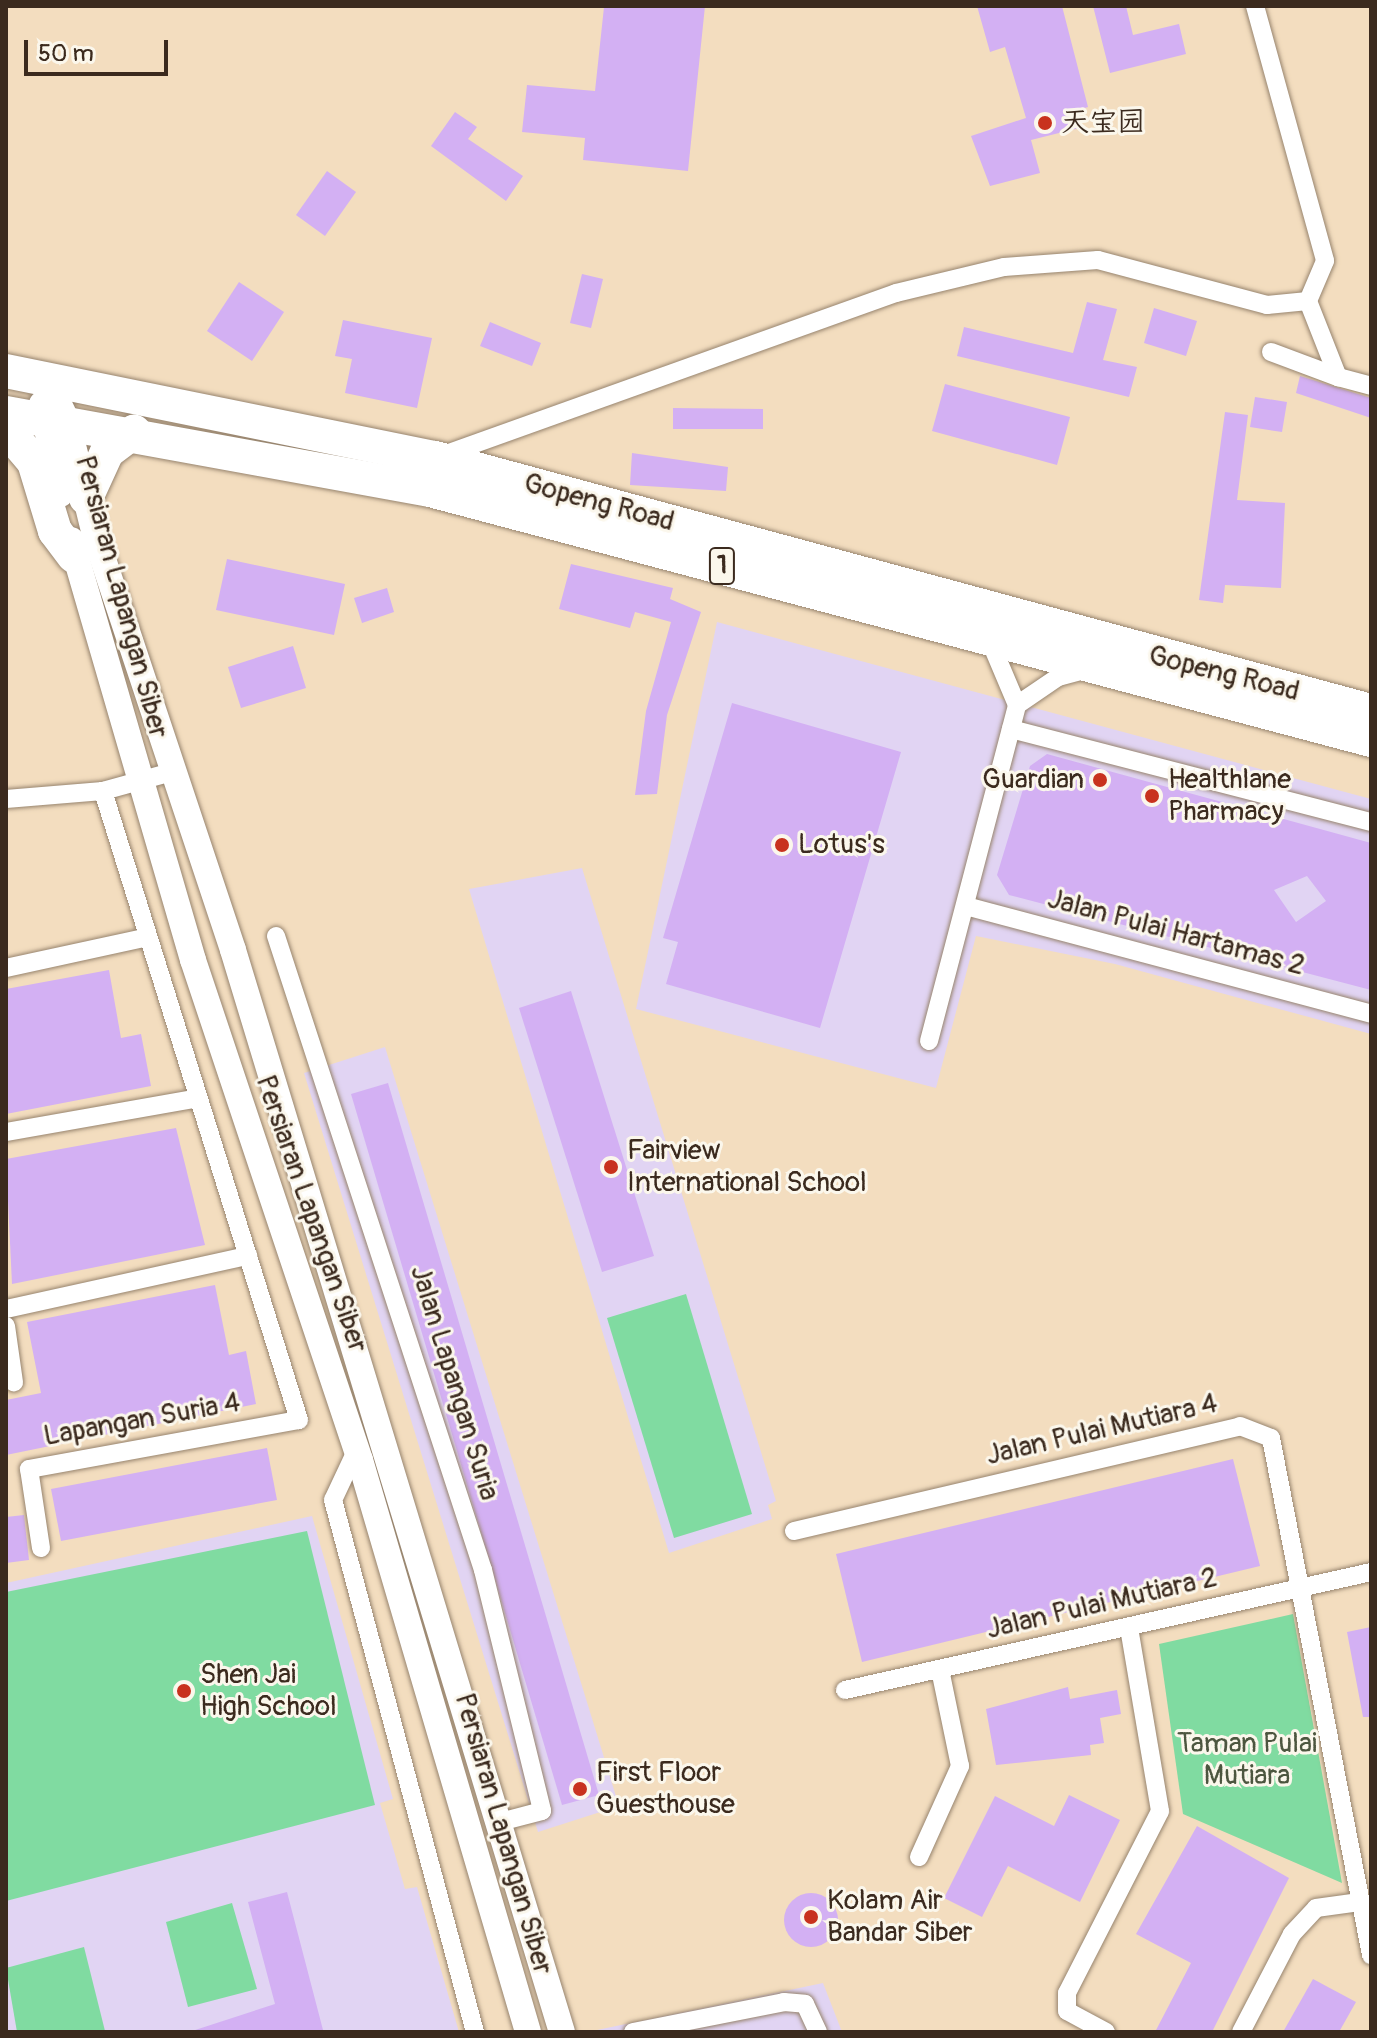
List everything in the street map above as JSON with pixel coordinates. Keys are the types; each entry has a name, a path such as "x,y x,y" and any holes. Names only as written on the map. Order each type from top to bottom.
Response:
{"highway":[{"name":"Gopeng Road","path":"6,371 46,377 1371,711"},
{"name":"Gopeng Road","path":"6,413 433,474 988,638 1371,740"},
{"path":"6,429 34,462 55,531 74,556"},
{"path":"86,498 107,452 134,432"}],"main road":[{"path":"46,377 54,418"},
{"name":"Persiaran Lapangan Siber","path":"54,418 86,498 175,771 370,1398 562,2032"},
{"name":"Persiaran Lapangan Siber","path":"54,418 74,556 139,782 344,1409 528,2032"},
{"path":"344,1409 370,1398"}],"street":[{"path":"1255,6 1325,261 1308,301 1338,377"},
{"path":"433,474 896,293 1004,267 1098,260 1267,305 1308,301"},
{"path":"1271,352 1371,386"},
{"path":"929,1041 1017,705 988,638"},
{"path":"1017,705 1058,677 1111,671"},
{"path":"1011,729 1371,822"},
{"path":"6,799 103,791 175,771"},
{"path":"6,1309 248,1256 103,791"},
{"name":"Jalan Pulai Hartamas 2","path":"966,906 1371,1014"},
{"name":"Jalan Lapangan Suria","path":"276,936 483,1570 542,1811 500,1822"},
{"path":"6,968 148,937"},
{"path":"6,1132 198,1098"},
{"name":"Lapangan Suria 4","path":"41,1548 29,1469 299,1420 248,1256"},
{"path":"6,1326 14,1382"},
{"name":"Jalan Pulai Mutiara 4","path":"794,1531 1257,1427 1271,1438 1301,1588"},
{"path":"356,1451 333,1500 475,2032"},
{"name":"Jalan Pulai Mutiara 2","path":"845,1690 1371,1572"},
{"path":"1301,1588 1371,1955"},
{"path":"1106,2032 1067,2011 1067,1993 1160,1811 1129,1627"},
{"path":"919,1857 960,1766 940,1669"},
{"path":"1241,2032 1292,1934 1316,1908 1360,1902"},
{"path":"633,2032 784,2002 805,2004 818,2032"}],"shaded area":[{"path":"717,622 1371,799 1371,1034 1115,964 976,936 936,1088 636,1009"},
{"name":"Fairview International School","path":"582,868 776,1501 768,1505 772,1519 669,1553 469,889"},
{"path":"385,1047 619,1806 538,1832 304,1073"},
{"name":"Shen Jai High School","path":"312,1516 393,1799 380,1803 405,1889 417,1887 459,2032 6,2032 6,1583"},
{"path":"823,1983 842,2032 597,2030"}],"green space":[{"path":"686,1294 752,1514 674,1538 607,1318"},
{"path":"307,1531 375,1805 6,1901 6,1592"},
{"name":"Taman Pulai Mutiara","path":"1293,1614 1342,1883 1183,1814 1159,1644"},
{"path":"232,1903 257,1989 188,2007 166,1922"},
{"path":"84,1947 105,2031 17,2032 6,1968"}],"building":[{"path":"705,6 688,171 583,160 585,138 522,132 527,85 595,91 604,7"},
{"path":"977,6 1062,6 1088,107 1078,110 1083,127 1031,140 1040,173 990,186 971,136 1026,118 1005,47 990,52"},
{"path":"1093,6 1126,6 1133,35 1179,24 1186,54 1110,73"},
{"path":"455,112 477,127 468,139 523,176 506,201 431,146"},
{"path":"327,171 356,192 325,236 296,215"},
{"path":"582,274 603,279 591,328 570,323"},
{"path":"239,282 284,312 252,361 207,331"},
{"path":"1087,302 1117,309 1103,360 1137,367 1129,397 957,356 964,327 1073,353"},
{"path":"1154,308 1197,321 1186,356 1144,343"},
{"path":"343,320 432,338 417,408 345,393 352,359 335,356"},
{"path":"490,322 541,343 532,366 480,346"},
{"path":"1300,376 1371,398 1371,418 1296,393"},
{"path":"945,384 1070,417 1057,465 932,431"},
{"path":"1255,397 1287,402 1282,432 1250,427"},
{"path":"673,408 763,409 763,429 673,429"},
{"path":"1225,412 1248,415 1237,500 1285,503 1281,588 1225,585 1223,603 1199,600"},
{"path":"632,453 728,467 726,491 630,485"},
{"path":"227,559 345,584 334,635 216,610"},
{"path":"571,564 673,588 670,599 701,612 667,715 657,794 635,795 646,711 671,622 635,612 630,628 559,609"},
{"path":"387,588 394,612 362,623 354,598"},
{"path":"293,646 306,688 241,708 228,667"},
{"name":"Lotus's","path":"732,703 901,752 820,1028 666,984 678,942 663,938"},
{"path":"1047,754 1371,843 1371,990 1009,895 997,875 1030,766","holes":["1307,876 1326,901 1296,922 1274,890"]},
{"path":"109,970 121,1038 141,1034 151,1086 6,1114 6,989"},
{"path":"571,991 654,1256 602,1272 519,1008"},
{"path":"388,1083 599,1795 562,1805 351,1094"},
{"path":"176,1128 205,1245 12,1284 6,1159"},
{"path":"215,1285 229,1355 246,1351 256,1404 6,1455 6,1400 41,1393 27,1322"},
{"path":"267,1448 277,1500 61,1541 51,1489"},
{"path":"1233,1459 1260,1566 862,1662 836,1554"},
{"path":"24,1515 29,1560 6,1563 6,1517"},
{"path":"1371,1627 1371,1717 1363,1717 1347,1632"},
{"path":"1068,1687 1070,1699 1117,1690 1121,1714 1100,1718 1104,1743 1090,1745 1091,1755 996,1765 986,1709"},
{"path":"1069,1795 1120,1820 1080,1902 1008,1866 982,1917 944,1898 995,1796 1054,1826"},
{"path":"1197,1826 1289,1878 1212,2032 1155,2032 1191,1963 1136,1934"},
{"path":"287,1892 323,2030 189,2032 275,2004 248,1902"},
{"name":"Kolam Air Bandar Siber","path":"811,1893 830,1901 838,1920 830,1939 811,1947 792,1939 784,1920 792,1901"},
{"path":"1313,1979 1356,2002 1339,2032 1283,2032"}],"place":[{"name":"天宝园","path":"1045,123"},
{"name":"Guardian","path":"1100,780"},
{"name":"Healthlane Pharmacy","path":"1152,796"},
{"name":"Lotus's","path":"782,845"},
{"name":"Fairview International School","path":"611,1167"},
{"name":"Shen Jai High School","path":"184,1691"},
{"name":"First Floor Guesthouse","path":"580,1789"},
{"name":"Kolam Air Bandar Siber","path":"811,1917"}]}
